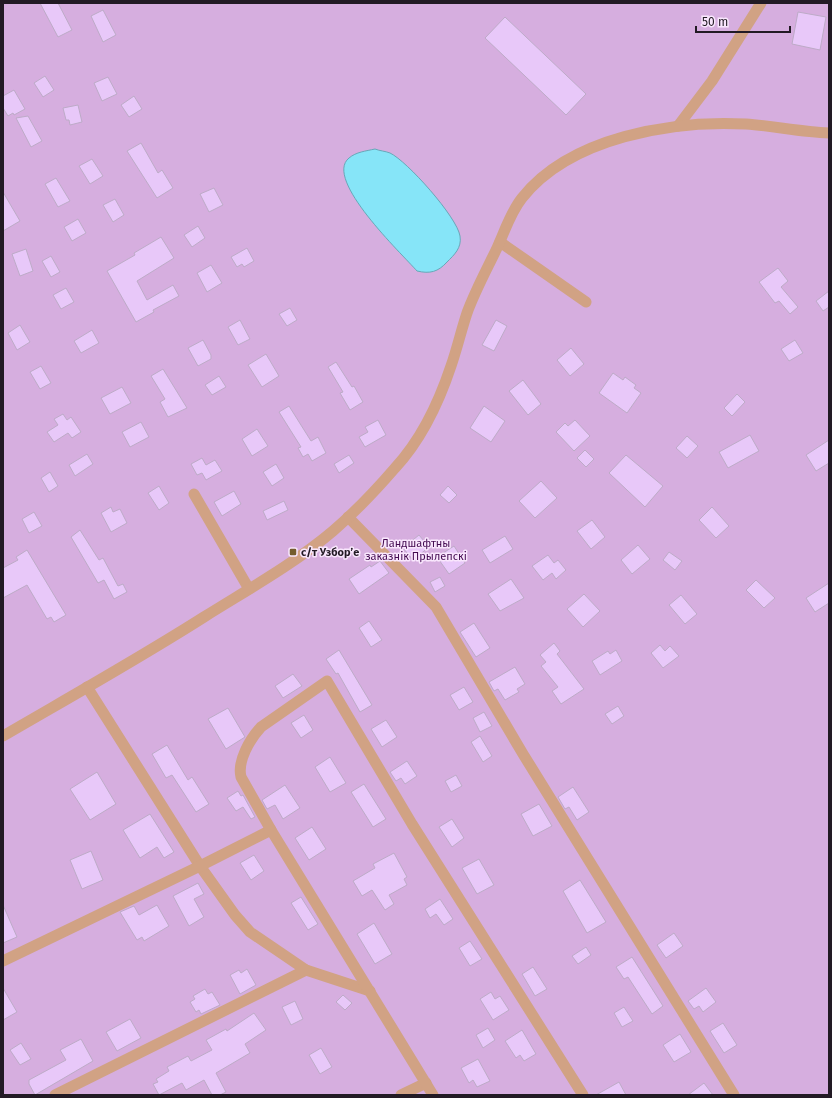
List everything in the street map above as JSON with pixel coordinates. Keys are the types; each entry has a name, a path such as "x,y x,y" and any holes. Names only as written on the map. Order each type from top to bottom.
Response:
{"street":[{"path":"678,126 712,81 761,3"},
{"path":"3,736 88,687 249,589 309,549 348,517 398,466 425,426 451,368 468,310 511,215 522,198 535,184 555,169 598,146 634,135 678,126 745,124 829,133"},
{"path":"500,242 586,302"},
{"path":"194,494 249,589"},
{"path":"348,517 436,607 523,754 734,1095"},
{"path":"433,1095 271,830 241,777 240,763 256,732 327,681 412,824 583,1095"},
{"path":"88,687 200,866 235,915 250,932 306,970 370,990"},
{"path":"3,961 271,830"},
{"path":"55,1095 306,970"},
{"path":"401,1095 426,1083"}],"green space":[{"name":"Ландшафтны заказнік Прылепскі","path":"3,3 829,3 829,1095 3,1095"}],"water":[{"path":"375,149 390,153 408,167 441,203 457,227 460,236 459,248 444,265 437,270 430,272 417,271 382,233 355,198 347,182 344,168 349,158 352,156"}],"building":[{"path":"40,3 58,3 72,30 58,37"},
{"path":"103,10 116,35 103,42 91,16"},
{"path":"798,12 826,17 820,50 792,44"},
{"path":"505,17 586,94 566,115 485,38"},
{"path":"45,76 54,90 43,97 34,83"},
{"path":"108,77 117,94 102,101 94,83"},
{"path":"14,90 25,109 14,115 13,113 8,116 3,108 3,96"},
{"path":"134,96 142,109 129,117 121,105"},
{"path":"78,105 82,122 70,125 69,120 66,120 63,108"},
{"path":"28,116 42,141 31,147 16,118"},
{"path":"141,143 158,173 162,170 173,188 157,198 127,151"},
{"path":"92,159 103,176 90,184 79,166"},
{"path":"56,178 70,201 58,207 45,184"},
{"path":"214,188 223,205 209,212 200,194"},
{"path":"3,192 20,221 3,231"},
{"path":"115,199 124,215 113,222 103,205"},
{"path":"78,219 86,233 72,241 64,227"},
{"path":"198,226 205,238 192,247 184,235"},
{"path":"161,237 174,258 137,281 147,300 173,285 179,296 153,310 154,312 136,322 107,271 135,255 134,253"},
{"path":"247,248 254,261 244,267 242,264 237,267 231,257"},
{"path":"26,249 33,271 20,276 12,254"},
{"path":"51,256 60,272 51,277 42,261"},
{"path":"211,265 222,283 207,292 197,273"},
{"path":"778,268 788,281 781,287 798,307 790,314 779,301 775,303 759,282"},
{"path":"66,288 74,302 61,309 53,295"},
{"path":"829,291 829,307 823,311 816,301"},
{"path":"290,308 297,320 287,326 279,314"},
{"path":"240,320 250,339 238,345 228,327"},
{"path":"496,320 507,326 494,351 482,345"},
{"path":"20,325 30,342 17,350 8,333"},
{"path":"92,330 99,343 81,353 74,341"},
{"path":"203,340 211,355 211,359 198,366 188,348"},
{"path":"795,340 803,353 789,361 781,349"},
{"path":"571,348 584,364 570,376 557,360"},
{"path":"266,354 279,376 262,387 248,365"},
{"path":"336,362 352,387 354,386 363,402 350,410 340,393 343,392 328,367"},
{"path":"41,366 51,383 40,389 30,372"},
{"path":"163,369 187,408 168,417 160,402 165,399 151,376"},
{"path":"613,373 623,380 625,377 636,385 634,388 641,393 627,413 599,393"},
{"path":"219,376 226,387 212,395 205,385"},
{"path":"523,380 541,404 528,415 509,391"},
{"path":"122,387 131,403 110,414 101,398"},
{"path":"737,394 745,402 732,416 724,408"},
{"path":"289,406 311,441 318,437 326,453 312,461 308,454 303,457 298,448 301,447 279,412"},
{"path":"484,406 505,421 491,442 470,428"},
{"path":"63,414 67,420 71,417 81,432 72,438 68,433 54,442 47,432 58,425 54,419"},
{"path":"378,420 386,435 365,447 359,437 368,432 365,427"},
{"path":"575,420 590,436 574,451 556,432 565,423 568,426"},
{"path":"141,422 149,437 130,447 122,432"},
{"path":"257,429 268,446 252,456 242,439"},
{"path":"750,435 759,451 728,468 719,452"},
{"path":"687,436 698,446 687,458 676,448"},
{"path":"829,440 829,463 816,471 806,455"},
{"path":"585,450 594,459 586,467 577,458"},
{"path":"87,454 93,464 75,476 69,465"},
{"path":"349,455 354,463 339,473 334,464"},
{"path":"626,455 663,486 645,507 609,473"},
{"path":"202,458 206,465 215,460 222,471 206,480 202,473 197,475 191,464"},
{"path":"276,464 284,478 272,486 263,472"},
{"path":"50,472 58,486 49,492 41,478"},
{"path":"541,481 557,498 535,518 519,501"},
{"path":"159,486 169,503 159,510 148,493"},
{"path":"448,486 457,495 449,503 440,495"},
{"path":"234,491 241,504 222,516 214,502"},
{"path":"284,501 288,510 267,520 263,511"},
{"path":"111,507 113,512 120,509 127,523 111,532 101,513"},
{"path":"712,507 729,526 716,538 699,520"},
{"path":"34,512 42,526 29,533 22,519"},
{"path":"592,520 605,537 591,549 577,531"},
{"path":"80,530 99,560 103,558 118,586 123,584 127,592 114,599 104,580 98,583 71,537"},
{"path":"419,535 429,547 413,560 403,548"},
{"path":"505,536 513,549 490,563 482,550"},
{"path":"638,545 650,559 632,574 621,560"},
{"path":"454,546 465,563 449,574 437,557"},
{"path":"27,550 66,615 54,622 51,617 47,619 27,585 3,598 3,568 18,560 16,557"},
{"path":"669,552 682,561 675,570 663,560"},
{"path":"548,555 554,563 558,560 566,570 556,579 552,573 543,580 532,566"},
{"path":"380,561 389,573 359,594 349,579 370,565 371,567"},
{"path":"440,577 445,586 435,592 430,582"},
{"path":"511,579 524,598 500,611 488,594"},
{"path":"756,580 775,598 764,608 746,590"},
{"path":"829,583 829,603 815,612 806,598"},
{"path":"584,594 600,611 583,627 567,609"},
{"path":"681,595 697,614 685,624 669,605"},
{"path":"369,621 382,640 371,647 359,628"},
{"path":"474,623 490,648 476,657 460,632"},
{"path":"554,643 560,651 557,654 584,689 561,704 552,691 558,687 541,666 546,662 540,655"},
{"path":"660,645 665,651 670,646 679,656 663,668 651,653"},
{"path":"339,650 372,705 360,712 338,673 336,674 326,659"},
{"path":"616,650 622,661 600,675 592,661 608,651 610,654"},
{"path":"515,667 525,684 517,689 519,692 505,700 498,689 494,691 489,682"},
{"path":"293,674 302,686 283,698 275,686"},
{"path":"464,687 473,702 459,710 450,695"},
{"path":"618,706 624,716 612,724 605,714"},
{"path":"228,708 245,737 226,749 208,719"},
{"path":"484,712 492,726 480,732 473,718"},
{"path":"304,715 313,730 301,738 291,723"},
{"path":"386,720 397,737 382,747 371,729"},
{"path":"480,736 492,756 483,762 471,742"},
{"path":"167,745 188,780 192,777 209,804 196,812 172,775 166,778 152,754"},
{"path":"330,757 346,783 330,792 315,767"},
{"path":"407,761 417,776 405,784 401,778 396,781 390,772"},
{"path":"97,772 116,804 90,820 70,789"},
{"path":"456,775 462,786 451,792 445,781"},
{"path":"364,784 386,819 373,827 351,792"},
{"path":"285,785 300,808 283,819 275,805 267,809 262,800"},
{"path":"573,787 589,812 577,820 569,807 565,809 558,797"},
{"path":"238,791 241,796 243,795 255,817 251,819 243,807 236,811 227,798"},
{"path":"539,804 552,826 533,836 521,814"},
{"path":"150,814 174,852 164,858 157,847 140,858 123,830"},
{"path":"452,819 464,838 452,847 439,827"},
{"path":"312,827 326,849 309,860 295,838"},
{"path":"91,851 103,880 82,889 70,860"},
{"path":"394,853 407,877 404,879 407,885 389,895 394,904 385,910 372,890 362,896 353,881 375,868 373,864"},
{"path":"254,855 264,871 251,880 240,863"},
{"path":"479,859 494,885 477,894 462,868"},
{"path":"580,880 606,922 587,933 563,891"},
{"path":"198,883 204,894 194,899 204,917 189,926 173,896"},
{"path":"301,897 318,924 308,930 291,903"},
{"path":"440,899 453,919 444,925 436,914 430,918 425,909"},
{"path":"3,905 17,937 3,943"},
{"path":"157,905 169,926 144,941 142,937 137,940 120,912 134,906 139,915"},
{"path":"374,923 392,954 375,964 357,934"},
{"path":"674,933 683,946 666,958 657,945"},
{"path":"470,941 482,959 470,966 459,948"},
{"path":"586,947 591,955 578,964 572,956"},
{"path":"632,957 663,1006 652,1014 628,977 624,979 616,967"},
{"path":"533,967 547,989 535,996 522,974"},
{"path":"247,969 256,985 240,994 230,975 239,970 241,973"},
{"path":"3,988 17,1012 3,1020"},
{"path":"706,988 716,1002 703,1012 699,1006 694,1009 688,1001"},
{"path":"205,989 208,994 212,992 220,1005 201,1014 199,1010 196,1012 190,1002 195,999 193,996"},
{"path":"491,992 495,999 500,996 509,1010 493,1020 480,999"},
{"path":"343,995 352,1003 345,1010 336,1002"},
{"path":"295,1001 303,1019 291,1025 282,1007"},
{"path":"624,1007 633,1021 622,1027 614,1013"},
{"path":"254,1013 266,1030 245,1044 250,1053 216,1073 226,1092 220,1095 212,1095 204,1080 186,1090 182,1083 159,1095 153,1084 158,1082 156,1079 169,1071 167,1067 188,1056 191,1061 212,1050 206,1040 226,1029 227,1031"},
{"path":"130,1019 141,1038 117,1051 106,1032"},
{"path":"723,1023 737,1045 724,1053 710,1031"},
{"path":"488,1028 495,1040 483,1048 476,1035"},
{"path":"522,1030 536,1054 524,1061 520,1055 516,1058 505,1041"},
{"path":"680,1034 691,1052 674,1062 663,1045"},
{"path":"81,1039 93,1061 35,1095 29,1084 29,1080 66,1060 60,1050"},
{"path":"21,1043 31,1059 20,1065 10,1050"},
{"path":"321,1048 332,1067 320,1074 309,1055"},
{"path":"478,1059 490,1081 477,1087 473,1080 469,1083 461,1068"},
{"path":"619,1082 626,1095 596,1095"},
{"path":"704,1083 713,1095 688,1095"}],"place":[{"name":"с/т Узборʼе","path":"293,552"}]}
